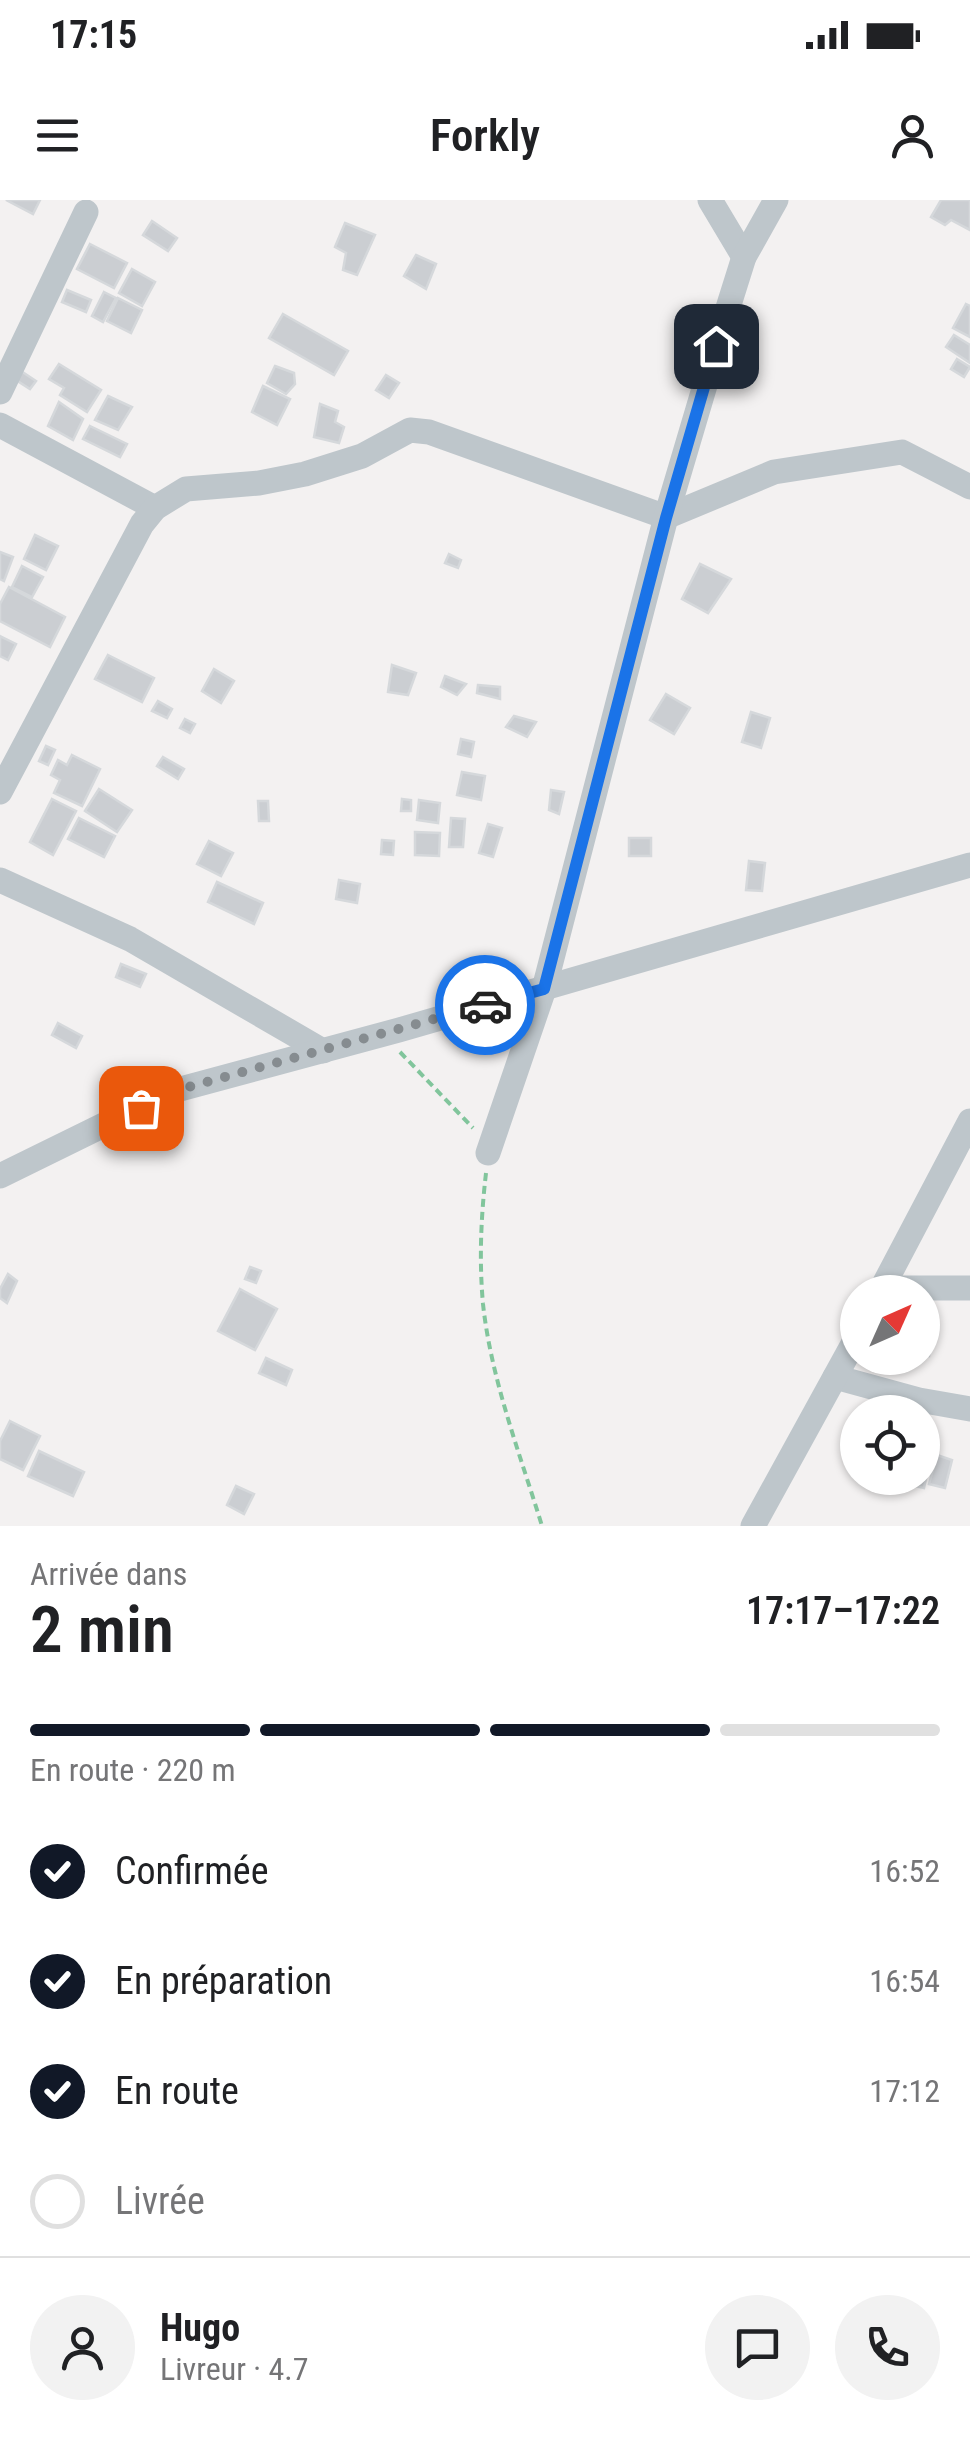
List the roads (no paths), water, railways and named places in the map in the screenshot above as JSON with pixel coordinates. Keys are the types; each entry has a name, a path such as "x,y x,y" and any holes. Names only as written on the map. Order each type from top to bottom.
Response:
{"street":[{"path":"710,200 744,257"},
{"path":"488,1153 544,989 666,518 744,257 776,200"},
{"path":"0,392 86,212"},
{"path":"0,425 155,508"},
{"path":"0,792 142,524 155,508 186,490 259,484 306,474 362,456 410,430 430,432 666,518 774,472 902,452 966,477"},
{"path":"0,1176 174,1091 970,866"},
{"path":"0,880 130,939 322,1051"},
{"path":"889,1275 970,1121"},
{"path":"940,1289 970,1288"},
{"path":"753,1526 840,1368"},
{"path":"835,1377 918,1400 970,1409"}]}
